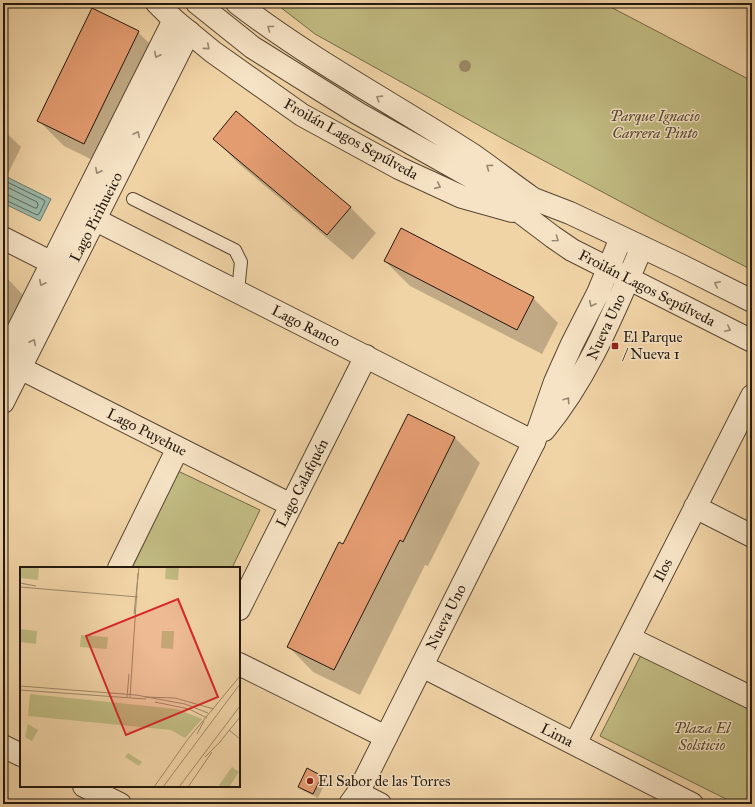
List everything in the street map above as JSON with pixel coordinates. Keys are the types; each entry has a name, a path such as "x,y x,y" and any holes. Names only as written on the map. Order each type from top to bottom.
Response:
{"street":[{"name":"Froilán Lagos Sepúlveda","path":"157,3 213,52 302,115 399,168 462,197 570,213 752,301"},
{"name":"Froilán Lagos Sepúlveda","path":"197,3 252,48 359,114 480,182 528,207"},
{"name":"Froilán Lagos Sepúlveda","path":"237,3 276,33 319,61 473,156 528,207 553,237 572,250 752,341"},
{"name":"Lago Pirihueico","path":"3,402 9,362 60,267 182,26"},
{"name":"Lago Ranco","path":"86,215 534,442"},
{"path":"3,238 60,267"},
{"name":"Nueva Uno","path":"354,800 534,442 555,382 572,344 598,293 620,238"},
{"name":"Nueva Uno","path":"534,442 557,415 581,379 608,327 642,247"},
{"name":"Lago Calafquén","path":"240,607 366,356"},
{"name":"Lago Puyehue","path":"9,362 291,505"},
{"name":"Ilos","path":"575,744 752,396"},
{"path":"119,567 178,448"},
{"path":"695,507 752,536"},
{"path":"629,638 752,698"},
{"path":"240,664 386,737"},
{"name":"Lima","path":"422,666 692,804"},
{"path":"3,746 20,754"},
{"path":"86,787 120,804"},
{"path":"354,800 380,804"}],"lane":[{"path":"133,199 235,250 241,262 238,291"}],"green space":[{"name":"Parque Ignacio Carrera Pinto","path":"275,3 603,3 752,81 752,270 507,141 315,34"},
{"path":"178,471 260,510 232,567 132,567"},
{"name":"Plaza El Solsticio","path":"641,655 752,711 752,804 736,804 600,736"}],"water":[{"path":"3,175 51,199 40,221 3,203"}],"building":[{"path":"92,8 139,31 84,144 37,121"},
{"path":"236,111 351,207 327,235 213,139"},
{"path":"401,228 534,297 517,330 384,261"},
{"path":"408,414 455,437 403,542 400,540 334,670 287,647 339,542 343,544"},
{"name":"El Sabor de las Torres","path":"307,768 322,776 313,794 298,787"}],"place":[{"name":"El Parque / Nueva 1","path":"615,346"},
{"name":"El Sabor de las Torres","path":"310,781"}]}
